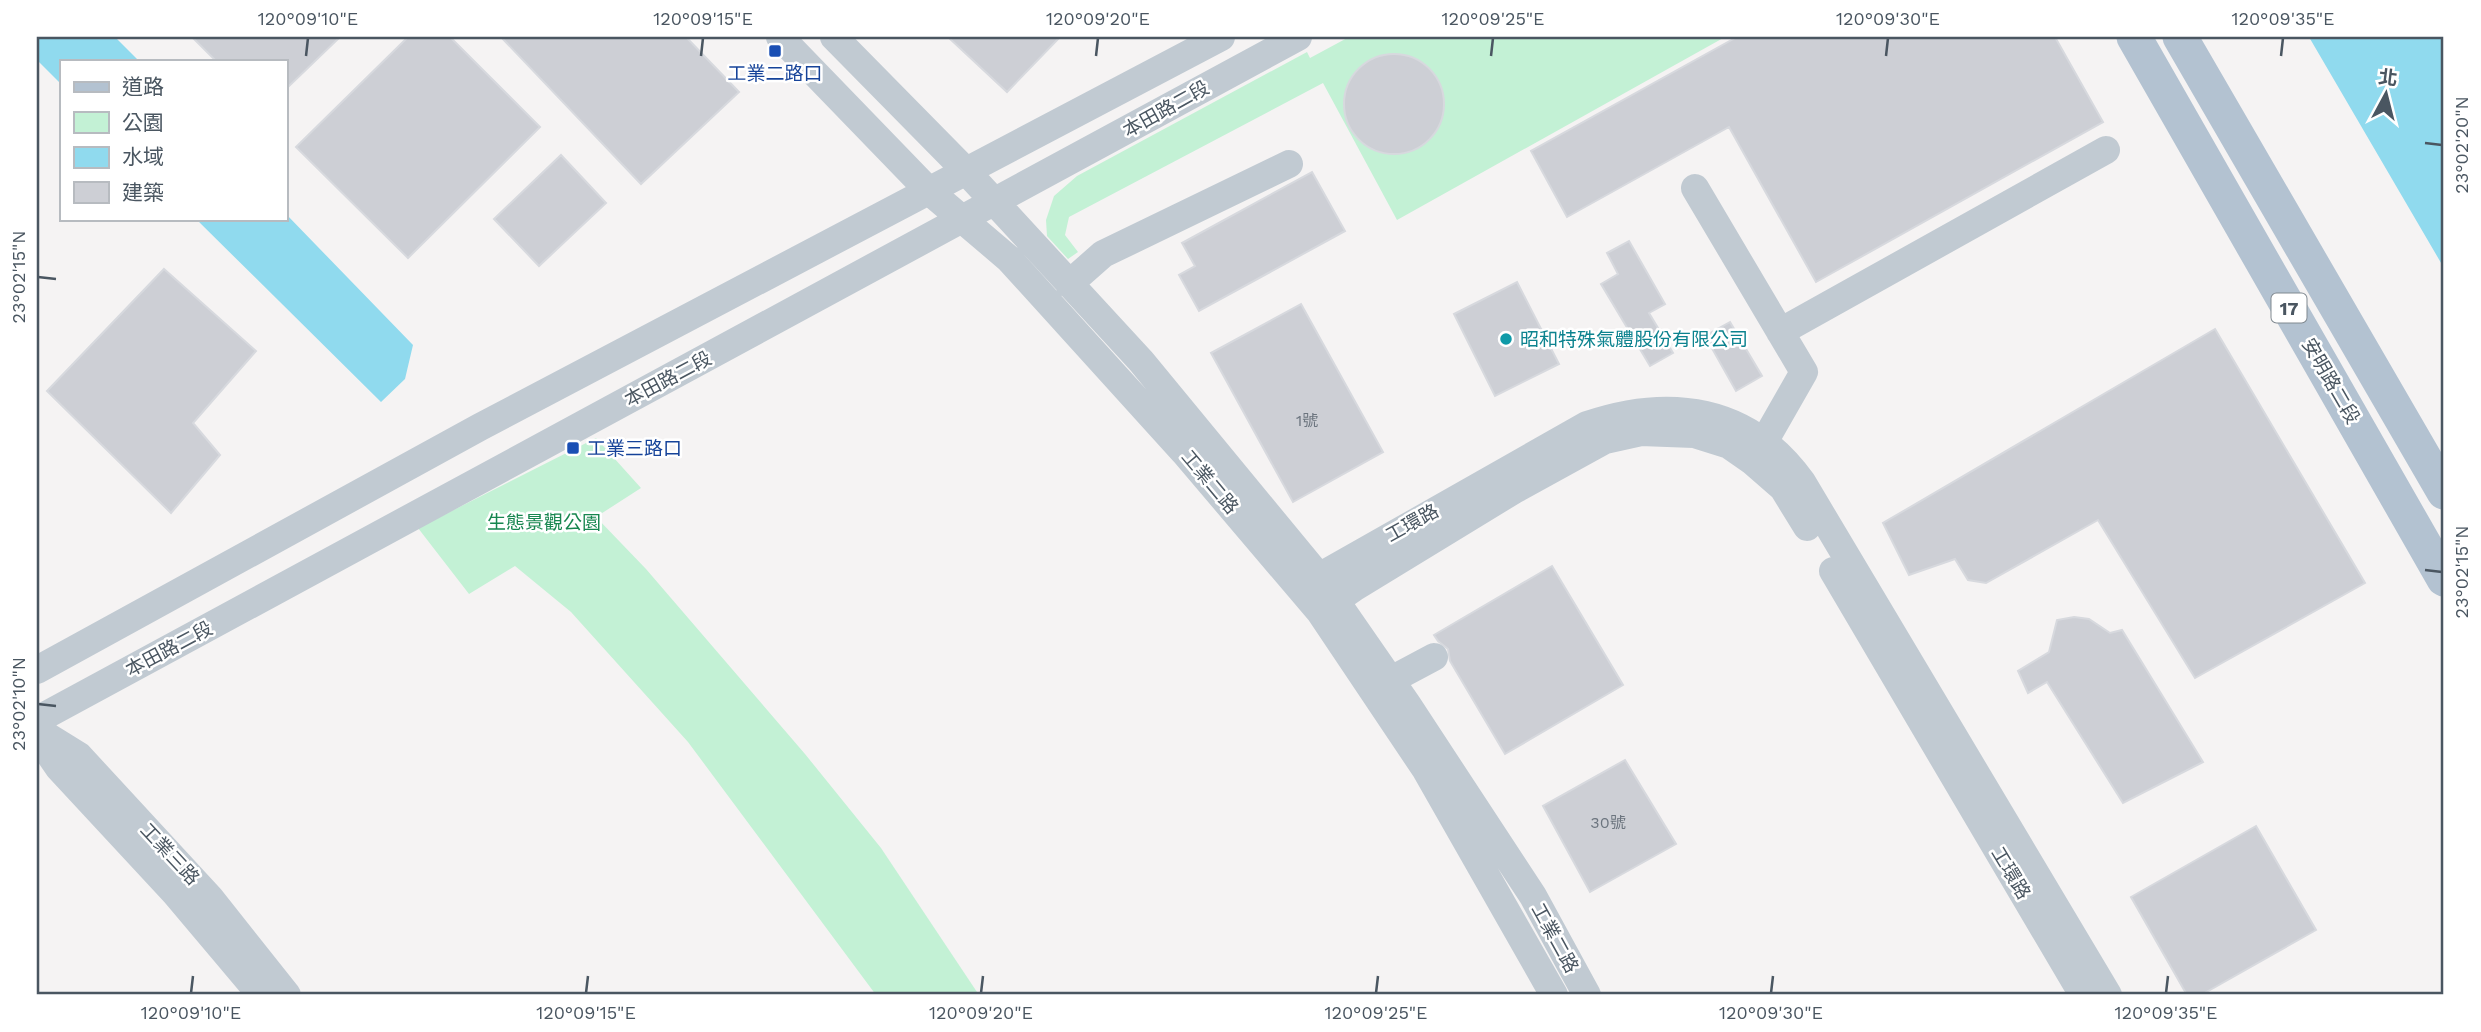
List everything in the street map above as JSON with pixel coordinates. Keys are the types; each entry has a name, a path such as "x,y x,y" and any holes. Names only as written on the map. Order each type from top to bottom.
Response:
{"main road":[{"name":"安明路二段","path":"2134,37 2444,579"},
{"name":"17","path":"2180,37 2444,492"}],"street":[{"name":"工業二路","path":"780,37 929,191 1014,264 1190,440 1328,606 1381,685 1533,896 1587,995"},
{"name":"工業二路","path":"834,37 966,171 1141,361 1190,440"},
{"name":"本田路二段","path":"37,670 480,427 1221,37"},
{"name":"本田路二段","path":"37,720 1298,37"},
{"path":"1780,332 2106,150"},
{"path":"1069,284 1103,254 1289,164"},
{"path":"1695,188 1804,373 1759,451"},
{"name":"工環路","path":"1309,582 1531,469 1605,440 1642,432 1694,434 1759,451 1894,654 2058,932 2108,995"},
{"name":"工環路","path":"1328,606 1531,469"},
{"path":"1381,685 1434,657"},
{"name":"工業二路","path":"1381,685 1426,770 1554,995"},
{"name":"工業三路","path":"37,730 79,756 212,919 255,977 287,995"},
{"name":"工業三路","path":"37,736 59,768 212,919"},
{"name":"工環路","path":"2058,932 2083,995"},
{"path":"1535,962 1562,950"}],"green space":[{"path":"1349,37 1725,37 1397,220 1323,83 1069,217 1065,235 1078,252 1068,259 1047,236 1046,220 1054,196 1077,176 1307,52 1310,58"},
{"name":"生態景觀公園","path":"596,438 641,488 596,517 646,569 805,754 881,848 979,995 876,995 688,742 571,612 515,566 469,594 418,528"}],"water":[{"path":"37,37 115,37 138,60 60,60 60,83 37,60"},
{"path":"2309,37 2444,37 2444,268"},
{"path":"287,215 413,345 405,379 381,402 197,220 287,220"}],"building":[{"path":"192,37 340,37 287,88 287,60 215,60"},
{"path":"408,37 450,37 540,127 408,258 296,147"},
{"path":"501,37 686,37 739,92 641,184"},
{"path":"948,37 1060,37 1007,92"},
{"path":"1737,37 2055,37 2103,122 1816,282 1729,127 1567,217 1531,151"},
{"path":"1394,54 1422,62 1436,76 1444,104 1436,132 1422,146 1394,154 1366,146 1352,132 1344,104 1352,76 1366,62"},
{"path":"561,155 606,203 539,266 494,219"},
{"path":"1312,172 1345,231 1199,311 1179,275 1195,266 1182,243"},
{"path":"1629,241 1665,304 1649,313 1673,353 1650,366 1601,284 1618,274 1607,253"},
{"path":"164,269 256,351 193,423 220,455 171,513 47,391"},
{"name":"昭和特殊氣體股份有限公司","path":"1517,282 1559,364 1495,396 1454,314"},
{"path":"1301,304 1383,452 1293,502 1211,353"},
{"path":"1730,322 1762,376 1736,391 1705,336"},
{"path":"2215,329 2365,583 2195,678 2098,520 1986,583 1968,580 1955,559 1909,575 1883,523"},
{"path":"1552,566 1623,685 1505,754 1450,661 1448,649 1434,635"},
{"path":"2074,617 2089,619 2110,633 2122,630 2203,762 2123,803 2047,682 2028,693 2018,671 2049,652 2057,620"},
{"path":"1625,760 1676,844 1590,892 1543,806"},
{"path":"2256,826 2316,930 2201,995 2187,995 2131,897"}],"place":[{"name":"工業二路口","path":"775,51"},
{"name":"昭和特殊氣體股份有限公司","path":"1506,339"},
{"name":"工業三路口","path":"573,448"}]}
